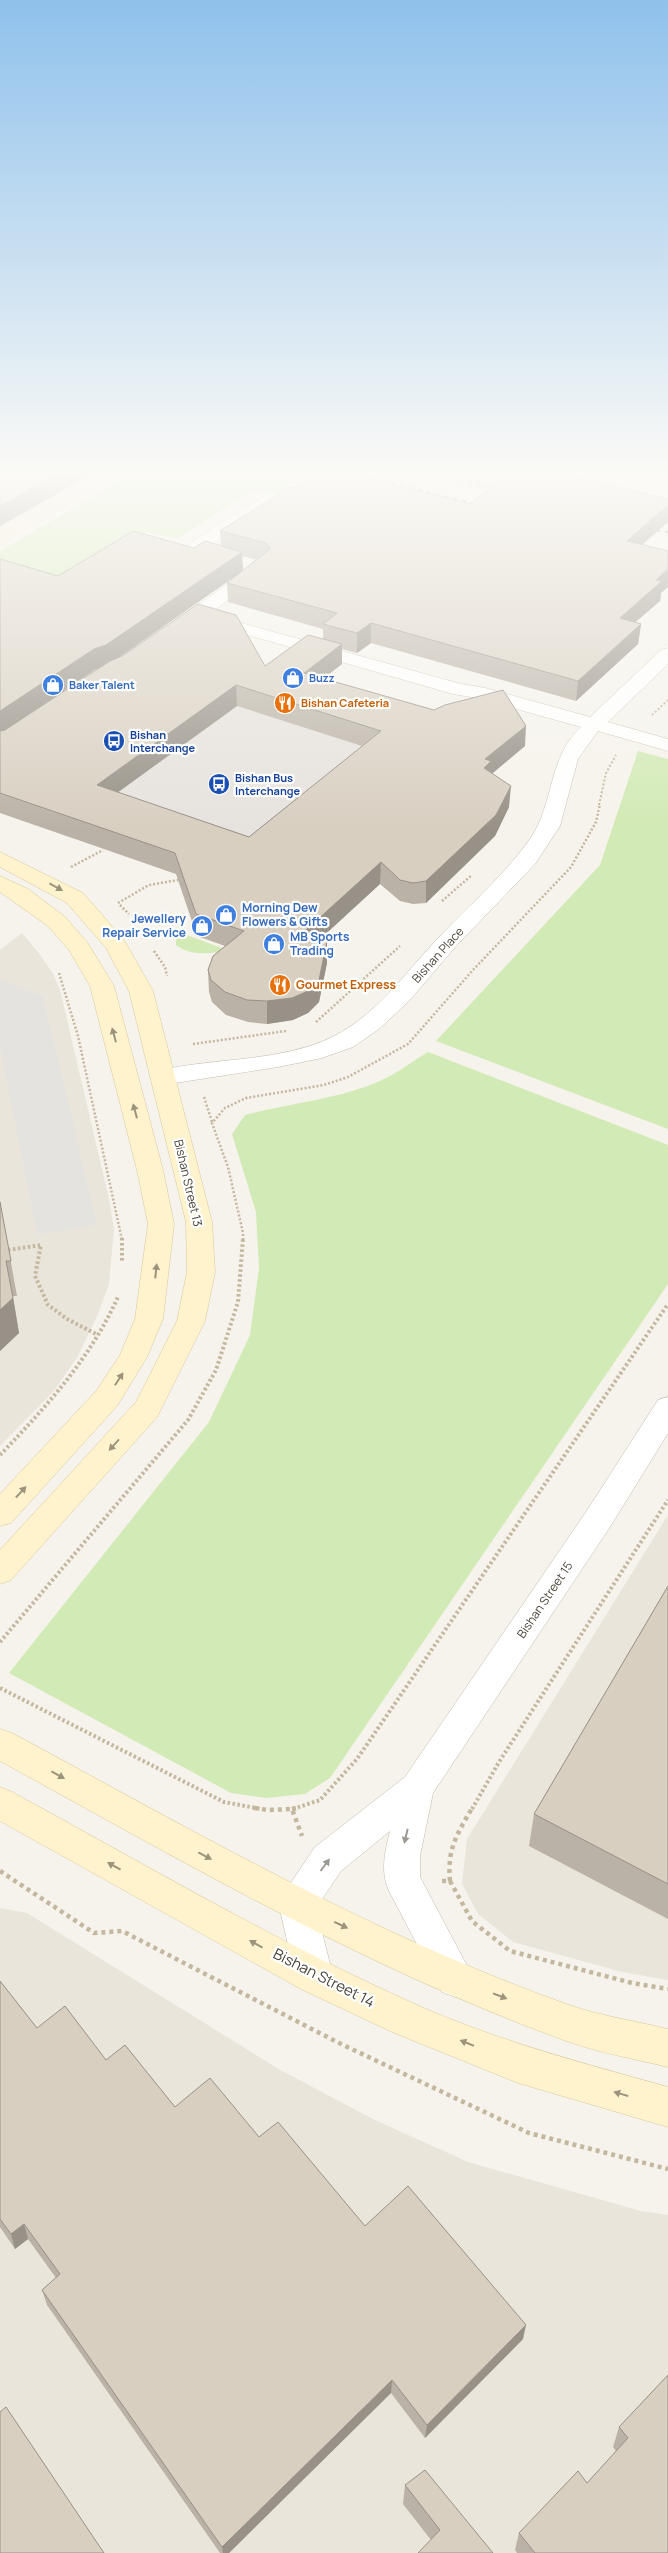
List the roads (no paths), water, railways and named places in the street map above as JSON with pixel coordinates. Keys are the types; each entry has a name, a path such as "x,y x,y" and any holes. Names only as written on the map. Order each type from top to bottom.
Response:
{"street":[{"path":"172,633 201,613 227,591"},
{"path":"201,613 460,690 478,692 668,746"},
{"name":"Bishan Place","path":"162,1076 278,1060 313,1053 344,1042 371,1024 401,996 449,940 528,859 550,826 568,759 584,734 668,654"},
{"name":"Bishan Street 13","path":"0,858 75,898 116,945 141,991 199,1222 201,1272 191,1322 147,1408 0,1570"},
{"path":"0,883 20,894 56,921 79,947 102,986 150,1170 161,1224 149,1319 133,1358 107,1398 0,1514"},
{"name":"Bishan Street 15","path":"297,1905 328,1859 417,1788 600,1518 668,1408"},
{"path":"0,1744 297,1905 455,1979 571,2024 668,2048"},
{"name":"Bishan Street 15","path":"417,1788 402,1856 402,1879 455,1979"},
{"name":"Bishan Street 14","path":"0,1803 314,1976 406,2018 518,2064 668,2107"},
{"path":"297,1905 314,1976"}],"place":[{"name":"Buzz","path":"293,678"},
{"name":"Baker Talent","path":"53,685"},
{"name":"Bishan Cafeteria","path":"285,703"},
{"name":"Bishan Interchange","path":"114,741"},
{"name":"Bishan Bus Interchange","path":"219,784"},
{"name":"Morning Dew Flowers & Gifts","path":"226,915"},
{"name":"Jewellery Repair Service","path":"202,926"},
{"name":"MB Sports Trading","path":"274,944"},
{"name":"Gourmet Express","path":"280,985"}]}
